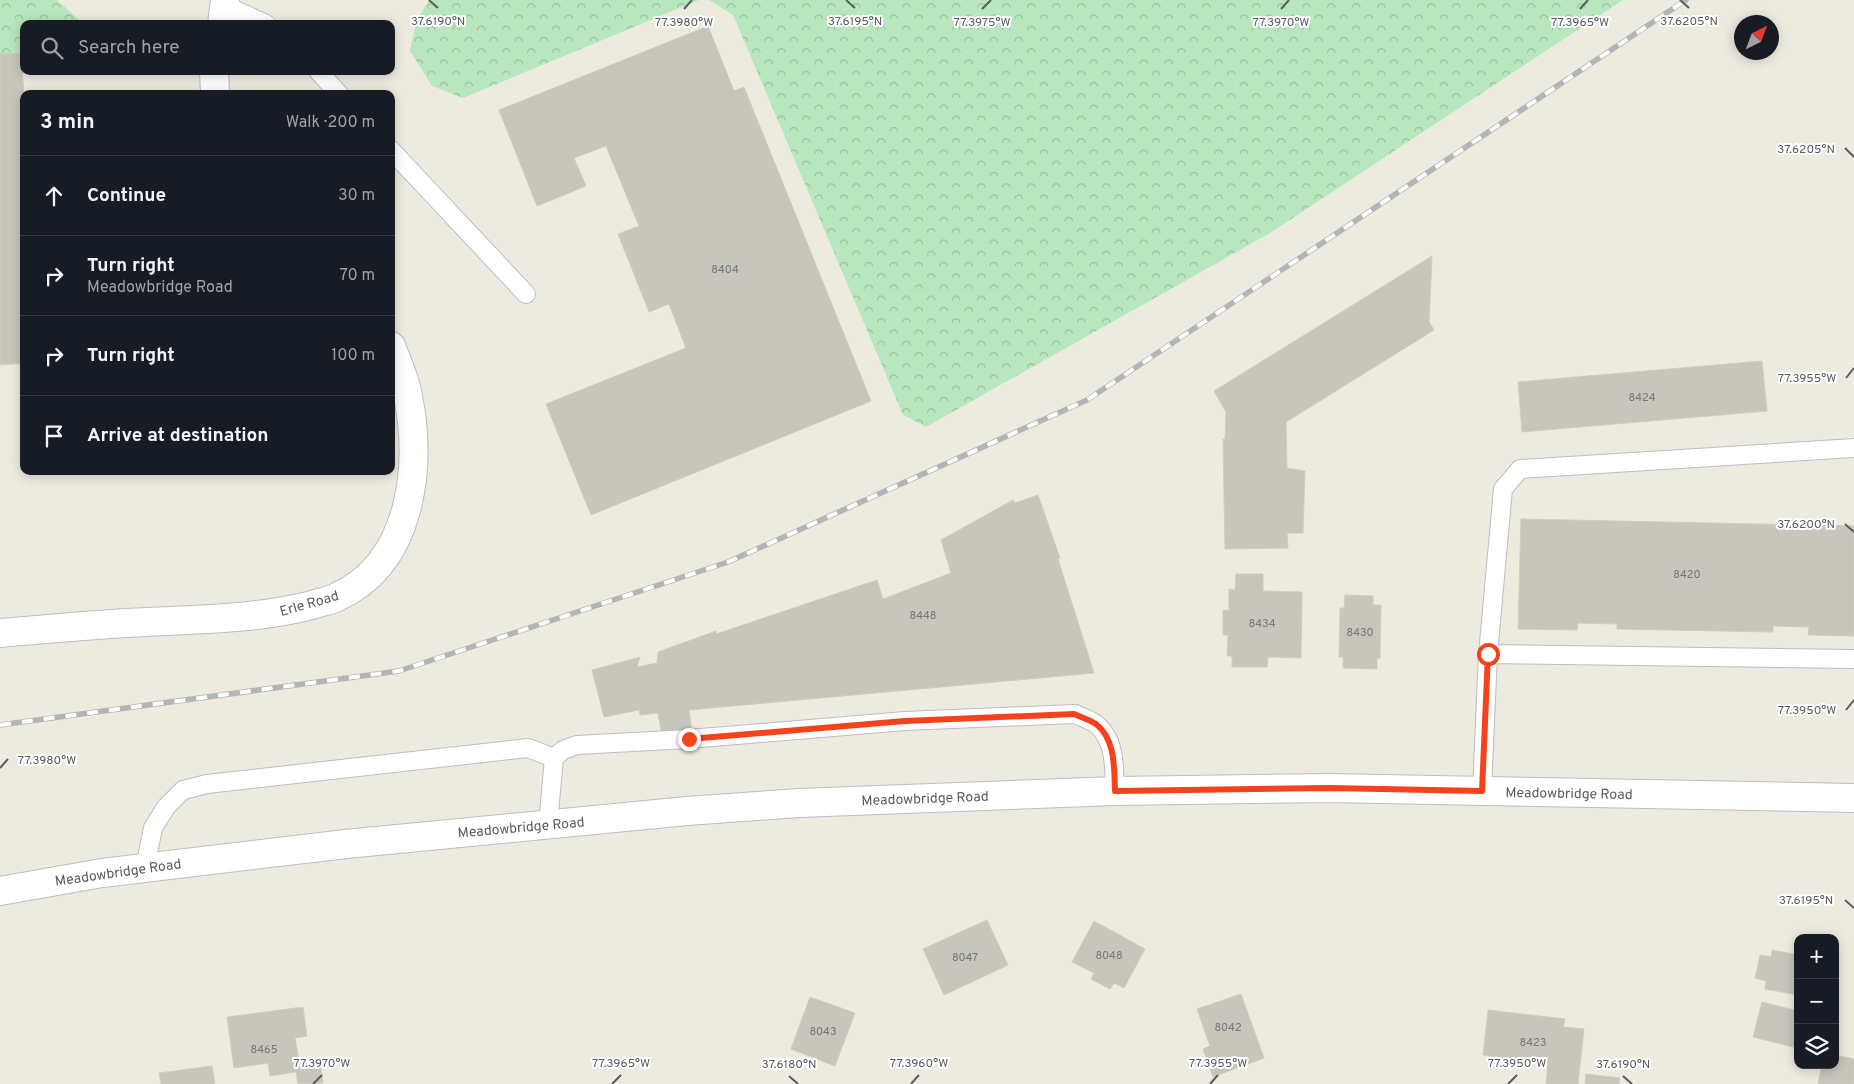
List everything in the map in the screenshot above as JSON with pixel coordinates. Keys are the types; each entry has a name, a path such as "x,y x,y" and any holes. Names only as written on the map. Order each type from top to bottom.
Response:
{"main road":[{"path":"214,75 215,90"},
{"name":"Erle Road","path":"0,633 228,618 284,612 336,598 363,582 384,560 399,533 412,484 414,439 408,394 395,357"},
{"name":"Meadowbridge Road","path":"0,890 102,873 346,844 687,811 799,803 1115,791 1329,788 1854,798"}],"lane":[{"path":"224,10 254,20"},
{"path":"322,75 335,90"},
{"path":"395,154 526,294"},
{"path":"1482,791 1488,654 1503,489 1520,469 1854,448"},
{"path":"1488,654 1854,659"},
{"path":"548,824 554,758 563,750 577,745 689,739 905,721 1074,714 1096,724 1109,741 1114,757 1115,791"},
{"path":"145,868 153,828 166,807 184,790 207,784 528,748 554,758"}],"green space":[{"path":"0,0 57,0 80,20 20,20 20,56 0,58"},
{"path":"429,0 699,0 463,98 432,86 410,51 416,21"},
{"path":"709,0 1623,0 1270,233 926,427 903,415 733,15"}],"building":[{"path":"708,26 734,91 744,87 871,401 591,515 546,404 686,348 669,304 649,312 618,234 639,226 606,146 574,158 586,186 537,206 499,110"},
{"path":"20,53 20,75 23,75 24,90 20,90 20,363 0,365 0,54"},
{"path":"1432,256 1429,322 1434,330 1286,422 1287,468 1305,471 1303,533 1287,533 1288,548 1225,549 1223,439 1225,439 1226,412 1214,391"},
{"path":"1762,361 1767,411 1522,432 1518,382"},
{"path":"1038,495 1060,558 1058,559 1094,673 689,710 692,733 662,736 658,713 640,715 639,710 604,717 592,670 640,657 637,667 657,663 658,652 716,631 716,634 877,580 883,599 951,573 941,540 1013,500 1015,503"},
{"path":"1521,519 1854,526 1854,636 1808,635 1809,627 1773,626 1773,632 1617,629 1617,624 1578,623 1577,630 1518,629"},
{"path":"1236,574 1263,574 1263,591 1302,592 1301,658 1268,657 1267,667 1232,667 1232,656 1227,656 1228,635 1223,635 1223,610 1229,611 1229,589 1235,590"},
{"path":"1345,595 1373,596 1373,605 1381,605 1380,658 1377,659 1377,669 1343,668 1343,657 1339,657 1340,608 1344,608"},
{"path":"987,920 1008,965 944,995 923,949"},
{"path":"1094,921 1145,949 1124,988 1114,983 1110,989 1091,979 1094,973 1072,962"},
{"path":"1772,950 1794,954 1794,994 1765,989 1766,981 1755,978 1760,955 1771,957"},
{"path":"1241,994 1264,1058 1213,1077 1203,1049 1210,1046 1197,1009"},
{"path":"810,997 855,1013 835,1066 791,1049"},
{"path":"1762,1002 1794,1010 1794,1047 1753,1037"},
{"path":"303,1007 307,1036 295,1038 299,1060 296,1061 297,1067 320,1063 323,1083 298,1084 296,1072 270,1076 268,1063 234,1068 227,1017"},
{"path":"1488,1010 1565,1019 1563,1027 1584,1029 1578,1084 1546,1084 1548,1063 1483,1055"},
{"path":"1839,1056 1854,1059 1854,1084 1818,1084 1821,1069 1839,1069"},
{"path":"212,1066 215,1084 161,1084 159,1073"},
{"path":"1586,1074 1620,1078 1619,1084 1585,1084"}],"railway":[{"path":"0,725 399,671 728,562 1087,400 1686,0"}],"route":[{"path":"689,739 905,721 1074,714 1096,724 1109,741 1114,757 1115,791 1329,788 1482,791 1488,654"}]}
